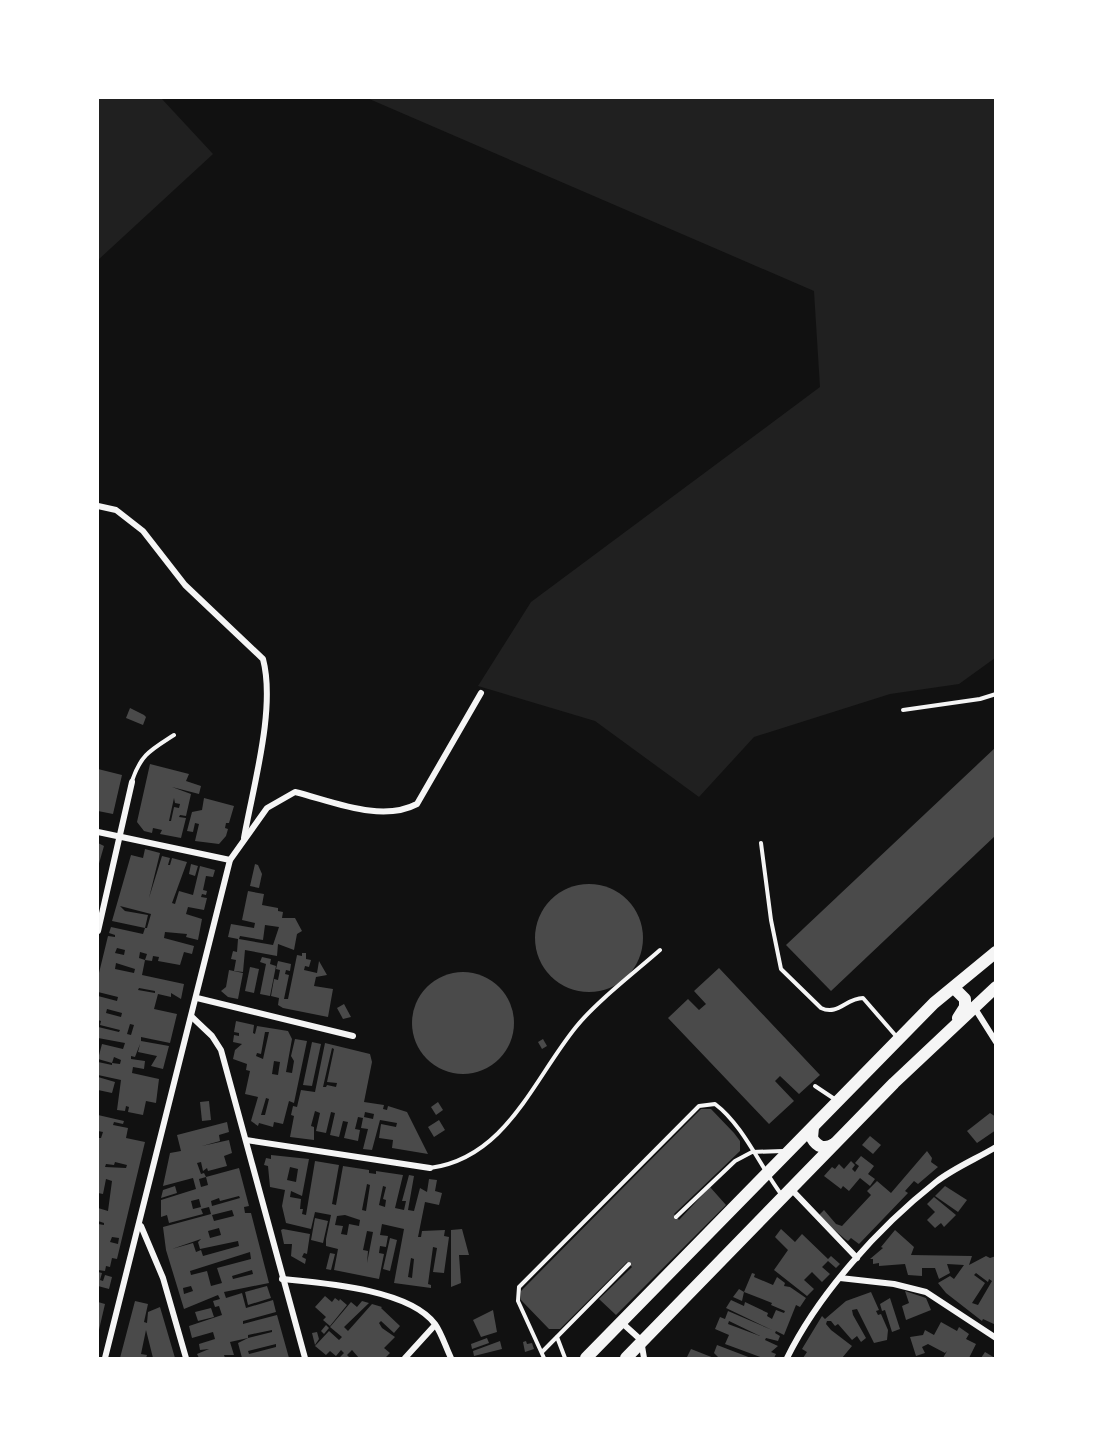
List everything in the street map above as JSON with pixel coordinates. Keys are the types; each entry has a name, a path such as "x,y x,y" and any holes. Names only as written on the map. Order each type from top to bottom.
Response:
{"main road":[{"path":"586,1359 765,1173 899,1039 954,987 996,952"},
{"path":"947,1034 965,1007 963,997 954,987"},
{"path":"626,1359 641,1340 834,1144 996,987"},
{"path":"813,1127 812,1138 819,1146 827,1148 834,1144"}],"street":[{"path":"98,506 116,510 143,531 211,612 262,659 266,670 265,719 243,841"},
{"path":"105,1359 141,1226 230,860 267,808 295,792 377,812 409,808 417,804 481,693"},
{"path":"98,931 132,782"},
{"path":"98,831 230,860"},
{"path":"196,998 353,1036"},
{"path":"974,1007 996,1042"},
{"path":"192,1017 212,1036 221,1050 305,1359"},
{"path":"246,1140 430,1168"},
{"path":"787,1359 804,1324 857,1258 937,1182 996,1147"},
{"path":"787,1193 857,1258"},
{"path":"141,1226 163,1278 186,1359"},
{"path":"840,1278 894,1284 926,1292 996,1338"},
{"path":"282,1279 340,1286 402,1301 417,1309 435,1324 451,1359"},
{"path":"621,1322 641,1340 644,1359"},
{"path":"405,1359 435,1324"}],"lane":[{"path":"903,710 980,699 996,694"},
{"path":"132,782 139,761 146,753 174,735"},
{"path":"761,843 771,920 781,969 821,1008 828,1011 834,1011 850,1001 863,998 899,1039"},
{"path":"430,1168 447,1166 476,1150 511,1122 576,1026 660,950"},
{"path":"815,1086 829,1093 838,1102"},
{"path":"544,1359 519,1301 519,1287 699,1106 715,1104 739,1130 765,1173 787,1193"},
{"path":"676,1217 726,1169 752,1152 789,1151"},
{"path":"542,1352 629,1264"},
{"path":"557,1337 565,1359"}],"shaded area":[{"path":"98,98 161,98 213,154 98,260"},
{"path":"367,98 995,98 995,658 959,684 890,694 754,737 699,797 595,721 478,686 531,602 820,387 814,291"}],"building":[{"path":"130,708 146,717 143,725 126,718"},
{"path":"996,747 996,835 831,991 786,945"},
{"path":"150,764 189,774 186,781 201,786 199,794 172,787 191,794 186,816 180,815 179,817 186,818 181,838 160,834 162,830 153,828 152,833 144,831 137,822","holes":["174,798 175,803 180,804 179,808 174,807 171,821 169,821"]},
{"path":"98,769 122,775 113,814 98,811"},
{"path":"204,798 234,806 229,823 226,823 225,828 228,829 226,836 219,844 195,841 199,824 195,823 193,832 187,831 192,812 202,810"},
{"path":"98,843 104,846 98,867"},
{"path":"145,849 160,853 149,898 162,856 170,858 168,865 172,858 187,862 172,903 175,904 179,891 193,895 200,866 215,870 213,877 206,876 203,890 207,891 206,895 202,894 201,897 207,898 204,910 188,907 186,914 202,919 198,940 186,937 187,934 165,932 164,938 194,946 192,954 184,952 180,965 158,961 159,957 153,956 152,961 145,960 142,975 184,984 181,999 171,993 171,997 158,994 154,1009 177,1014 170,1043 141,1037 141,1041 169,1046 163,1069 151,1066 157,1056 138,1052 140,1044 135,1057 131,1056 131,1059 145,1061 144,1069 133,1067 132,1073 159,1079 156,1103 146,1101 143,1115 128,1112 129,1107 126,1106 125,1111 117,1110 121,1080 98,1075 98,1062 112,1065 112,1063 98,1059 102,1044 123,1049 125,1043 98,1038 98,1027 119,1032 120,1030 100,1025 98,996 117,1001 118,997 98,992 98,977 108,936 115,937 109,933 111,927 143,934 145,928 112,921 131,855 143,858","holes":["120,906 151,914 147,928 145,928 148,915 125,911","117,948 125,950 124,955 115,953","140,952 147,954 145,960 139,958","116,963 135,969 134,973 115,969","139,988 155,991 155,993 138,990","107,1009 122,1013 121,1017 106,1013","130,1024 134,1025 131,1035 127,1034","114,1057 121,1060 120,1064 112,1063"]},
{"path":"191,864 198,866 195,876 189,874"},
{"path":"255,864 258,865 262,874 259,888 250,886"},
{"path":"589,884 610,888 627,900 639,917 643,938 639,959 627,976 610,988 589,992 568,988 551,976 539,959 535,938 539,917 551,900 568,888"},
{"path":"248,891 264,894 262,905 278,908 278,911 283,912 282,918 295,918 302,931 297,934 294,950 278,944 277,956 245,950 243,972 234,971 236,960 231,959 233,951 237,952 238,939 228,937 231,924 254,928 255,923 242,920","holes":["265,925 279,927 273,945 239,939 240,936 263,940"]},
{"path":"302,953 306,953 306,959 311,960 309,967 305,966 304,970 317,973 319,961 327,975 316,977 314,986 333,989 328,1017 283,1008 278,1005 279,998 271,996 274,979 278,980 280,970 276,969 278,961 291,964 290,971 286,970 285,974 289,975 284,999 288,999 297,955 302,956"},
{"path":"262,957 271,959 270,964 276,966 270,996 260,994 266,964 260,962"},
{"path":"250,967 259,969 254,993 245,991"},
{"path":"719,968 820,1075 799,1094 780,1076 775,1081 794,1101 769,1124 668,1018 688,999 699,1010 706,1004 694,991"},
{"path":"229,970 243,973 238,999 228,997 221,991 226,987"},
{"path":"463,972 492,980 506,994 514,1023 506,1052 492,1066 463,1074 434,1066 420,1052 412,1023 420,994 434,980"},
{"path":"344,1004 351,1017 343,1019 337,1008"},
{"path":"236,1021 254,1025 253,1033 255,1034 257,1026 288,1031 292,1039 286,1072 292,1073 294,1061 291,1056 295,1039 307,1041 294,1103 289,1101 283,1124 274,1122 273,1127 259,1123 258,1126 251,1121 258,1097 245,1094 250,1071 246,1070 247,1064 233,1059 235,1050 242,1044 233,1042 234,1035 239,1036 239,1033 234,1032","holes":["265,1032 269,1032 263,1059 256,1056 257,1053 261,1054","274,1061 280,1062 278,1075 272,1074","266,1098 269,1099 265,1115 261,1115"]},
{"path":"543,1039 547,1046 542,1049 538,1042"},
{"path":"312,1042 321,1044 312,1086 303,1085"},
{"path":"325,1043 370,1054 372,1062 364,1102 384,1105 383,1109 387,1110 388,1106 407,1112 428,1154 392,1148 393,1140 379,1138 381,1124 396,1127 397,1123 380,1120 372,1150 363,1149 368,1129 361,1128 363,1118 358,1117 355,1129 360,1130 358,1141 344,1138 348,1122 343,1121 339,1137 330,1135 335,1113 331,1112 326,1133 316,1131 320,1113 315,1111 311,1126 314,1127 314,1140 290,1137 294,1116 291,1115 293,1106 297,1107 301,1090 315,1092","holes":["332,1048 334,1049 327,1082 337,1083 336,1087 327,1085 323,1087","365,1112 374,1114 373,1119 364,1117"]},
{"path":"98,1077 115,1082 112,1093 98,1090"},
{"path":"209,1101 211,1120 202,1121 200,1102"},
{"path":"438,1102 443,1110 436,1115 431,1107"},
{"path":"701,1109 711,1109 734,1133 740,1141 740,1151 674,1214 679,1220 710,1187 726,1205 616,1315 599,1299 632,1267 627,1262 560,1329 549,1329 521,1300 521,1291"},
{"path":"990,1113 996,1117 996,1130 977,1143 967,1131"},
{"path":"98,1115 124,1121 123,1124 114,1122 113,1125 128,1128 126,1138 145,1142 117,1259 112,1258 110,1267 106,1266 105,1271 98,1270 98,1224 104,1225 104,1223 98,1221 98,1208 108,1211 112,1181 106,1179 103,1194 98,1193 98,1138 101,1138 103,1132 98,1131","holes":["115,1162 127,1165 126,1168 105,1167 106,1164 114,1165","112,1237 119,1238 118,1244 110,1242"]},
{"path":"439,1120 445,1130 434,1137 428,1127"},
{"path":"227,1122 229,1132 219,1135 220,1141 202,1146 229,1140 232,1153 224,1156 227,1166 208,1171 207,1168 203,1171 201,1162 197,1163 201,1174 204,1173 206,1177 239,1168 249,1206 244,1207 245,1213 251,1213 269,1283 224,1292 226,1298 242,1293 246,1308 273,1300 276,1312 243,1321 243,1324 277,1315 289,1358 242,1358 238,1343 248,1338 230,1342 234,1355 224,1355 225,1358 199,1358 197,1354 209,1349 200,1350 199,1344 215,1339 213,1332 192,1338 189,1326 222,1315 219,1306 215,1307 213,1301 220,1299 218,1295 184,1309 166,1250 163,1227 211,1214 209,1207 201,1209 203,1214 169,1223 167,1215 161,1217 161,1200 196,1189 193,1178 163,1186 170,1153 181,1151 177,1135","holes":["206,1177 208,1185 201,1187 199,1179","239,1196 240,1198 212,1206 211,1201 219,1198 220,1201","199,1199 201,1207 193,1209 191,1201","232,1210 234,1216 214,1221 212,1215","219,1228 221,1235 210,1238 208,1231","201,1239 198,1242 200,1249 238,1241 239,1246 203,1256 201,1250 196,1252 193,1243 172,1249","250,1252 251,1259 217,1268 222,1283 211,1286 207,1271 191,1275 190,1271","252,1270 253,1274 233,1279 232,1276","191,1286 193,1291 184,1294 183,1288","272,1330 272,1332 248,1338 248,1335","276,1344 276,1347 249,1354 248,1351"]},
{"path":"870,1136 881,1145 873,1154 862,1145"},
{"path":"927,1151 932,1158 931,1162 938,1167 918,1184 914,1181 905,1191 908,1193 859,1244 851,1238 848,1241 845,1239 818,1216 824,1210 836,1224 842,1226 871,1195 867,1191 877,1181 891,1193"},
{"path":"271,1155 309,1159 302,1196 291,1191 290,1197 301,1199 300,1209 303,1209 302,1214 306,1215 315,1161 339,1165 332,1204 336,1205 343,1166 369,1170 369,1173 376,1174 376,1171 403,1175 395,1208 404,1210 406,1201 402,1201 409,1175 414,1176 408,1210 414,1211 420,1188 427,1192 429,1179 437,1180 435,1191 442,1193 439,1205 425,1202 418,1237 421,1237 422,1231 445,1230 444,1236 449,1237 444,1273 433,1272 437,1248 433,1247 428,1284 431,1288 394,1283 404,1229 382,1224 380,1235 388,1236 386,1247 380,1246 379,1253 384,1254 379,1279 334,1270 338,1249 326,1246 331,1215 315,1212 311,1229 286,1223 282,1206 285,1190 270,1187 268,1166 264,1165 266,1158 271,1159","holes":["290,1167 298,1169 296,1182 287,1180","367,1184 370,1185 366,1211 362,1210","383,1186 386,1187 383,1199 386,1200 385,1207 379,1205","345,1215 360,1220 359,1226 349,1224 347,1235 341,1234 343,1226 335,1225 337,1216","367,1231 373,1232 367,1263 368,1251 363,1250","411,1258 414,1259 412,1278 408,1277"]},
{"path":"861,1156 874,1166 868,1174 875,1179 870,1186 860,1178 849,1191 843,1186 841,1189 824,1176 832,1167 835,1169 839,1164 844,1169 851,1161 855,1165 852,1169 855,1172 859,1166 855,1163"},
{"path":"175,1186 177,1193 161,1198 163,1190"},
{"path":"945,1186 967,1200 958,1212 935,1196"},
{"path":"934,1197 956,1215 944,1227 941,1223 935,1228 927,1220 935,1212 927,1204"},
{"path":"315,1218 328,1221 323,1243 311,1240"},
{"path":"462,1229 469,1255 459,1255 461,1283 451,1287 451,1230"},
{"path":"781,1229 795,1242 802,1234 828,1259 831,1256 840,1264 836,1268 828,1261 822,1267 830,1274 822,1282 812,1272 804,1280 814,1289 807,1296 774,1270 788,1250 775,1237"},
{"path":"281,1230 310,1234 307,1254 304,1253 302,1257 306,1259 305,1264 291,1256 292,1244 284,1244"},
{"path":"895,1230 914,1247 911,1255 972,1256 969,1265 986,1256 990,1258 996,1256 996,1325 983,1319 982,1321 946,1293 938,1283 950,1276 954,1279 964,1265 947,1264 950,1273 939,1279 935,1268 922,1268 922,1276 908,1275 905,1264 879,1266 879,1263 873,1264 873,1259 870,1259 883,1248 881,1247","holes":["976,1273 988,1282 989,1279 992,1281 978,1305 972,1303 985,1283 974,1275"]},
{"path":"390,1238 397,1240 390,1271 383,1269"},
{"path":"330,1253 335,1254 331,1270 326,1269"},
{"path":"98,1272 102,1273 100,1280 103,1281 105,1275 112,1277 109,1289 98,1286"},
{"path":"752,1273 755,1274 754,1277 773,1285 777,1277 785,1283 784,1286 790,1287 806,1298 800,1307 796,1305 784,1335 776,1331 775,1333 780,1336 778,1341 766,1338 765,1340 778,1346 771,1352 776,1354 774,1358 763,1358 725,1344 729,1335 715,1329 720,1317 725,1319 728,1311 772,1330 726,1308 731,1300 744,1306 745,1302 768,1313 767,1316 772,1319 776,1310 784,1313 785,1311 771,1305 772,1303 744,1292","holes":["729,1321 760,1336 728,1324"]},
{"path":"267,1286 271,1298 248,1305 245,1292"},
{"path":"739,1289 744,1292 742,1301 733,1297"},
{"path":"905,1291 926,1298 931,1310 906,1320 902,1306 909,1303"},
{"path":"871,1292 879,1310 876,1311 878,1315 881,1314 888,1330 887,1340 874,1343 857,1309 852,1310 866,1338 861,1342 857,1336 852,1340 838,1324 835,1326 831,1321 827,1321 826,1324 831,1330 852,1346 842,1358 803,1358 807,1352 802,1349 822,1316 825,1319 846,1301"},
{"path":"325,1296 332,1302 335,1298 339,1301 340,1299 347,1305 330,1326 323,1320 326,1317 315,1307"},
{"path":"890,1298 900,1329 892,1332 885,1310 882,1311 880,1304"},
{"path":"135,1301 148,1304 144,1322 147,1323 148,1312 160,1307 175,1358 153,1358 146,1330 141,1354 147,1355 146,1358 120,1358"},
{"path":"362,1301 369,1303 344,1327 348,1331 372,1304 382,1307 400,1326 394,1333 381,1321 379,1323 395,1337 384,1348 390,1353 385,1358 359,1358 352,1350 347,1355 350,1358 339,1358 344,1353 341,1350 336,1356 330,1351 326,1355 315,1346 329,1331 339,1340 342,1337 330,1327 351,1302 357,1307"},
{"path":"98,1302 105,1304 98,1334"},
{"path":"211,1308 214,1317 198,1321 195,1312"},
{"path":"493,1310 497,1332 481,1337 473,1320"},
{"path":"941,1322 957,1331 959,1327 969,1334 966,1339 976,1344 969,1358 943,1358 947,1351 945,1353 928,1344 922,1347 925,1353 916,1356 910,1337 923,1335 925,1330 934,1335"},
{"path":"326,1325 329,1328 324,1334 321,1331"},
{"path":"317,1332 319,1339 315,1345 312,1333"},
{"path":"487,1338 489,1343 472,1349 471,1344"},
{"path":"500,1341 502,1349 474,1356 473,1351"},
{"path":"526,1341 527,1344 532,1343 534,1349 525,1352 523,1342"},
{"path":"717,1345 751,1358 719,1358 714,1353"},
{"path":"691,1349 714,1358 687,1357"},
{"path":"985,1352 995,1358 981,1358"}]}
